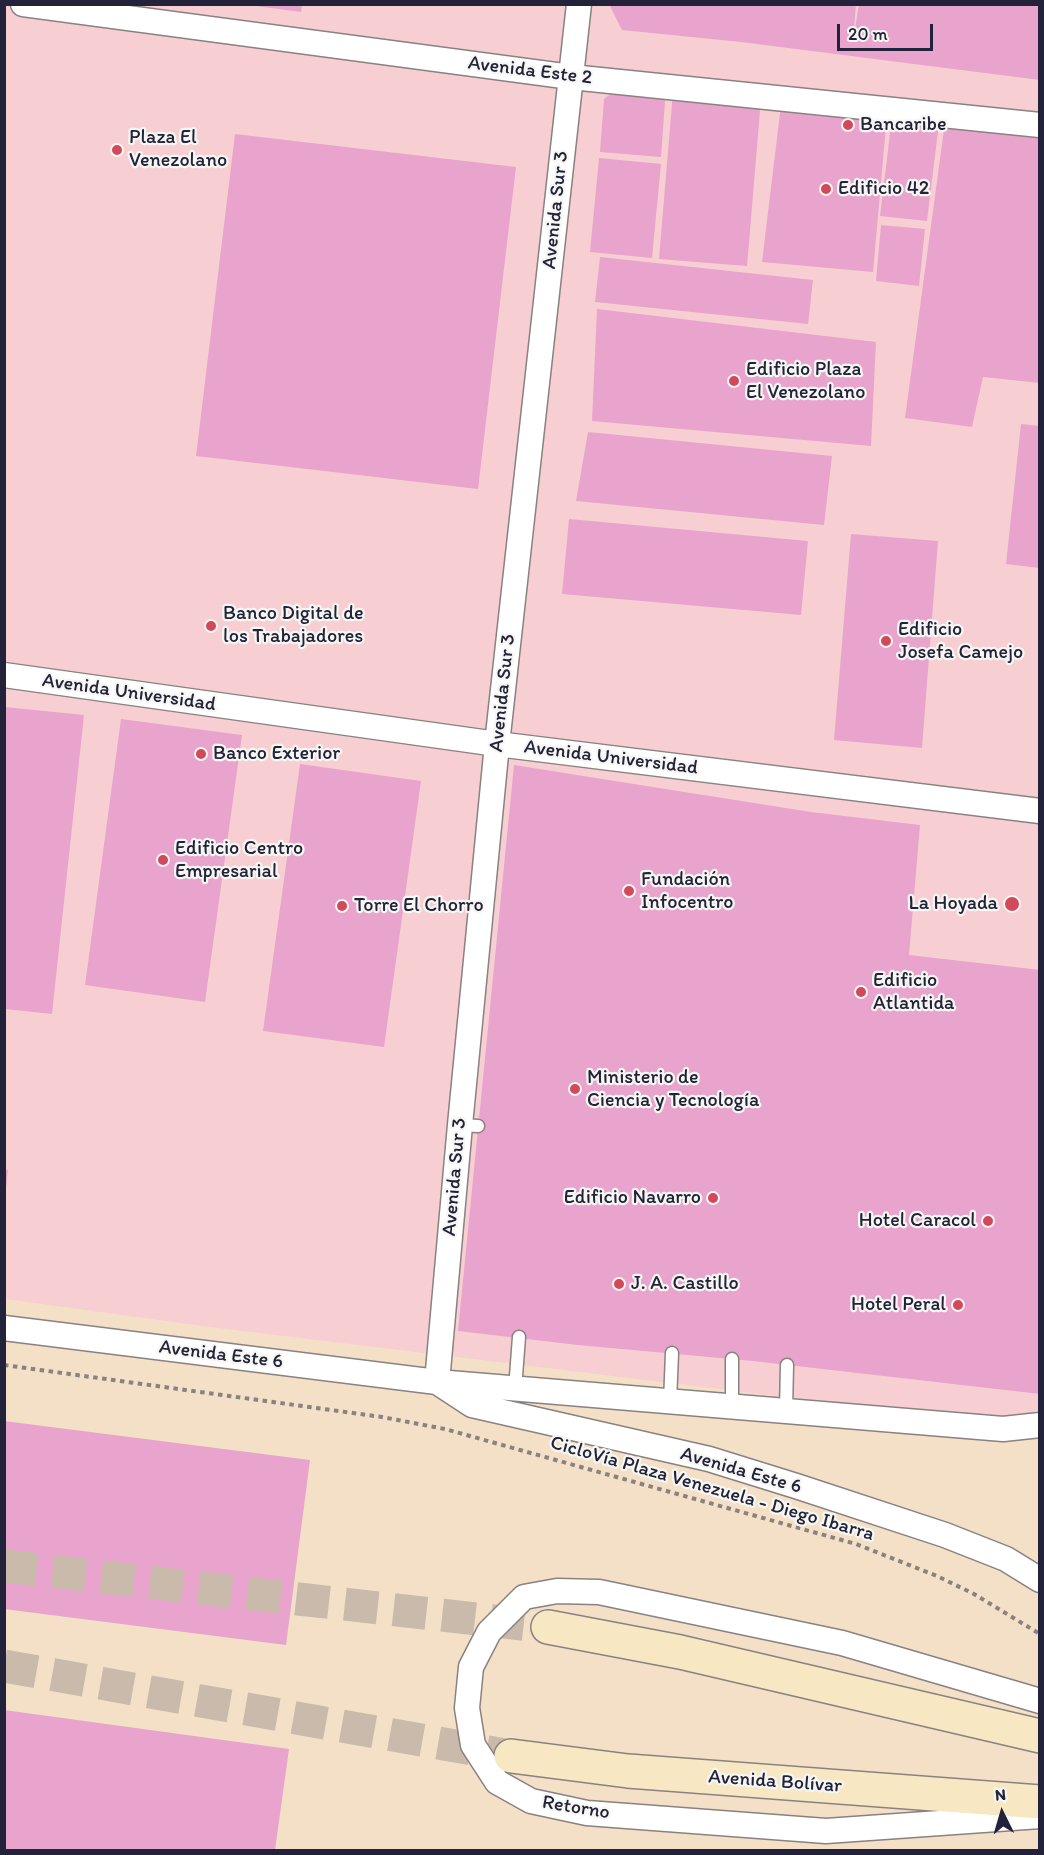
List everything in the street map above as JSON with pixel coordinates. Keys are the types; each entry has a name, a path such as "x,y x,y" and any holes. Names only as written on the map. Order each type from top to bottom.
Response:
{"main road":[{"path":"548,1627 680,1652 1040,1736"},
{"name":"Avenida Bolívar","path":"511,1756 628,1771 1040,1802"}],"street":[{"name":"Avenida Este 2","path":"23,4 571,77 1040,125"},
{"name":"Avenida Sur 3","path":"437,1382 469,1126 497,744 579,4"},
{"name":"Avenida Universidad","path":"4,675 497,744 1040,811"},
{"name":"Avenida Este 6","path":"4,1328 437,1382 1004,1430 1040,1425"},
{"name":"Avenida Este 6","path":"437,1382 472,1405 709,1459 945,1535 1006,1559 1040,1580"},
{"name":"Retorno","path":"1040,1701 842,1643 599,1592 556,1591 524,1597 489,1632 471,1667 467,1708 473,1745 497,1782 531,1801 587,1813 826,1831 1040,1816"}],"lane":[{"path":"515,1389 519,1337"},
{"path":"670,1402 672,1353"},
{"path":"732,1359 732,1407"},
{"path":"786,1365 786,1411"}],"path":[{"name":"CicloVía Plaza Venezuela - Diego Ibarra","path":"4,1365 382,1417 445,1430 856,1544 938,1576 974,1593 1040,1634"}],"shaded area":[{"path":"5,5 1039,5 1039,1410 1012,1419 974,1420 210,1327 5,1299"}],"building":[{"path":"256,4 302,4 301,12 256,6"},
{"path":"609,4 856,4 853,41 859,4 1040,4 1040,80 741,42 622,30"},
{"path":"666,88 661,157 600,152 604,99 617,89"},
{"path":"673,92 761,99 747,266 659,259"},
{"name":"Edificio 42","path":"781,105 887,115 873,272 762,262"},
{"path":"892,117 939,123 927,221 880,216"},
{"path":"945,122 1040,131 1040,383 983,377 972,427 905,418"},
{"path":"235,134 516,167 478,489 196,456"},
{"path":"599,158 661,164 652,258 590,252"},
{"path":"881,225 925,229 919,286 876,281"},
{"path":"600,257 813,280 808,324 595,302"},
{"name":"Edificio Plaza El Venezolano","path":"597,309 876,342 871,446 592,421"},
{"path":"1021,424 1040,426 1040,568 1006,564"},
{"path":"588,432 832,456 824,525 576,501"},
{"path":"569,519 808,541 801,615 562,594"},
{"name":"Edificio Josefa Camejo","path":"851,534 938,541 922,748 834,740"},
{"path":"5,707 84,715 52,1014 5,1009"},
{"name":"Edificio Centro Empresarial","path":"121,719 242,735 205,1002 85,985"},
{"name":"Torre El Chorro","path":"300,764 421,781 384,1047 263,1031"},
{"path":"514,765 811,812 920,825 909,955 1040,970 1040,1394 753,1361 458,1331"},
{"path":"4,1169 8,1170 6,1188 4,1188"},
{"path":"4,1421 310,1460 286,1645 4,1609"},
{"path":"4,1710 289,1749 275,1850 4,1850"}],"tunnel":[{"path":"4,1566 548,1627"},
{"path":"4,1666 511,1756"}],"place":[{"name":"Bancaribe","path":"848,125"},
{"name":"Plaza El Venezolano","path":"117,150"},
{"name":"Edificio 42","path":"826,189"},
{"name":"Edificio Plaza El Venezolano","path":"734,381"},
{"name":"Banco Digital de los Trabajadores","path":"211,626"},
{"name":"Edificio Josefa Camejo","path":"886,641"},
{"name":"Banco Exterior","path":"201,754"},
{"name":"Edificio Centro Empresarial","path":"163,860"},
{"name":"Fundación Infocentro","path":"629,891"},
{"name":"La Hoyada","path":"1012,904"},
{"name":"Torre El Chorro","path":"342,906"},
{"name":"Edificio Atlantida","path":"861,992"},
{"name":"Ministerio de Ciencia y Tecnología","path":"575,1089"},
{"name":"Edificio Navarro","path":"713,1198"},
{"name":"Hotel Caracol","path":"988,1221"},
{"name":"J. A. Castillo","path":"619,1284"},
{"name":"Hotel Peral","path":"958,1305"}]}
